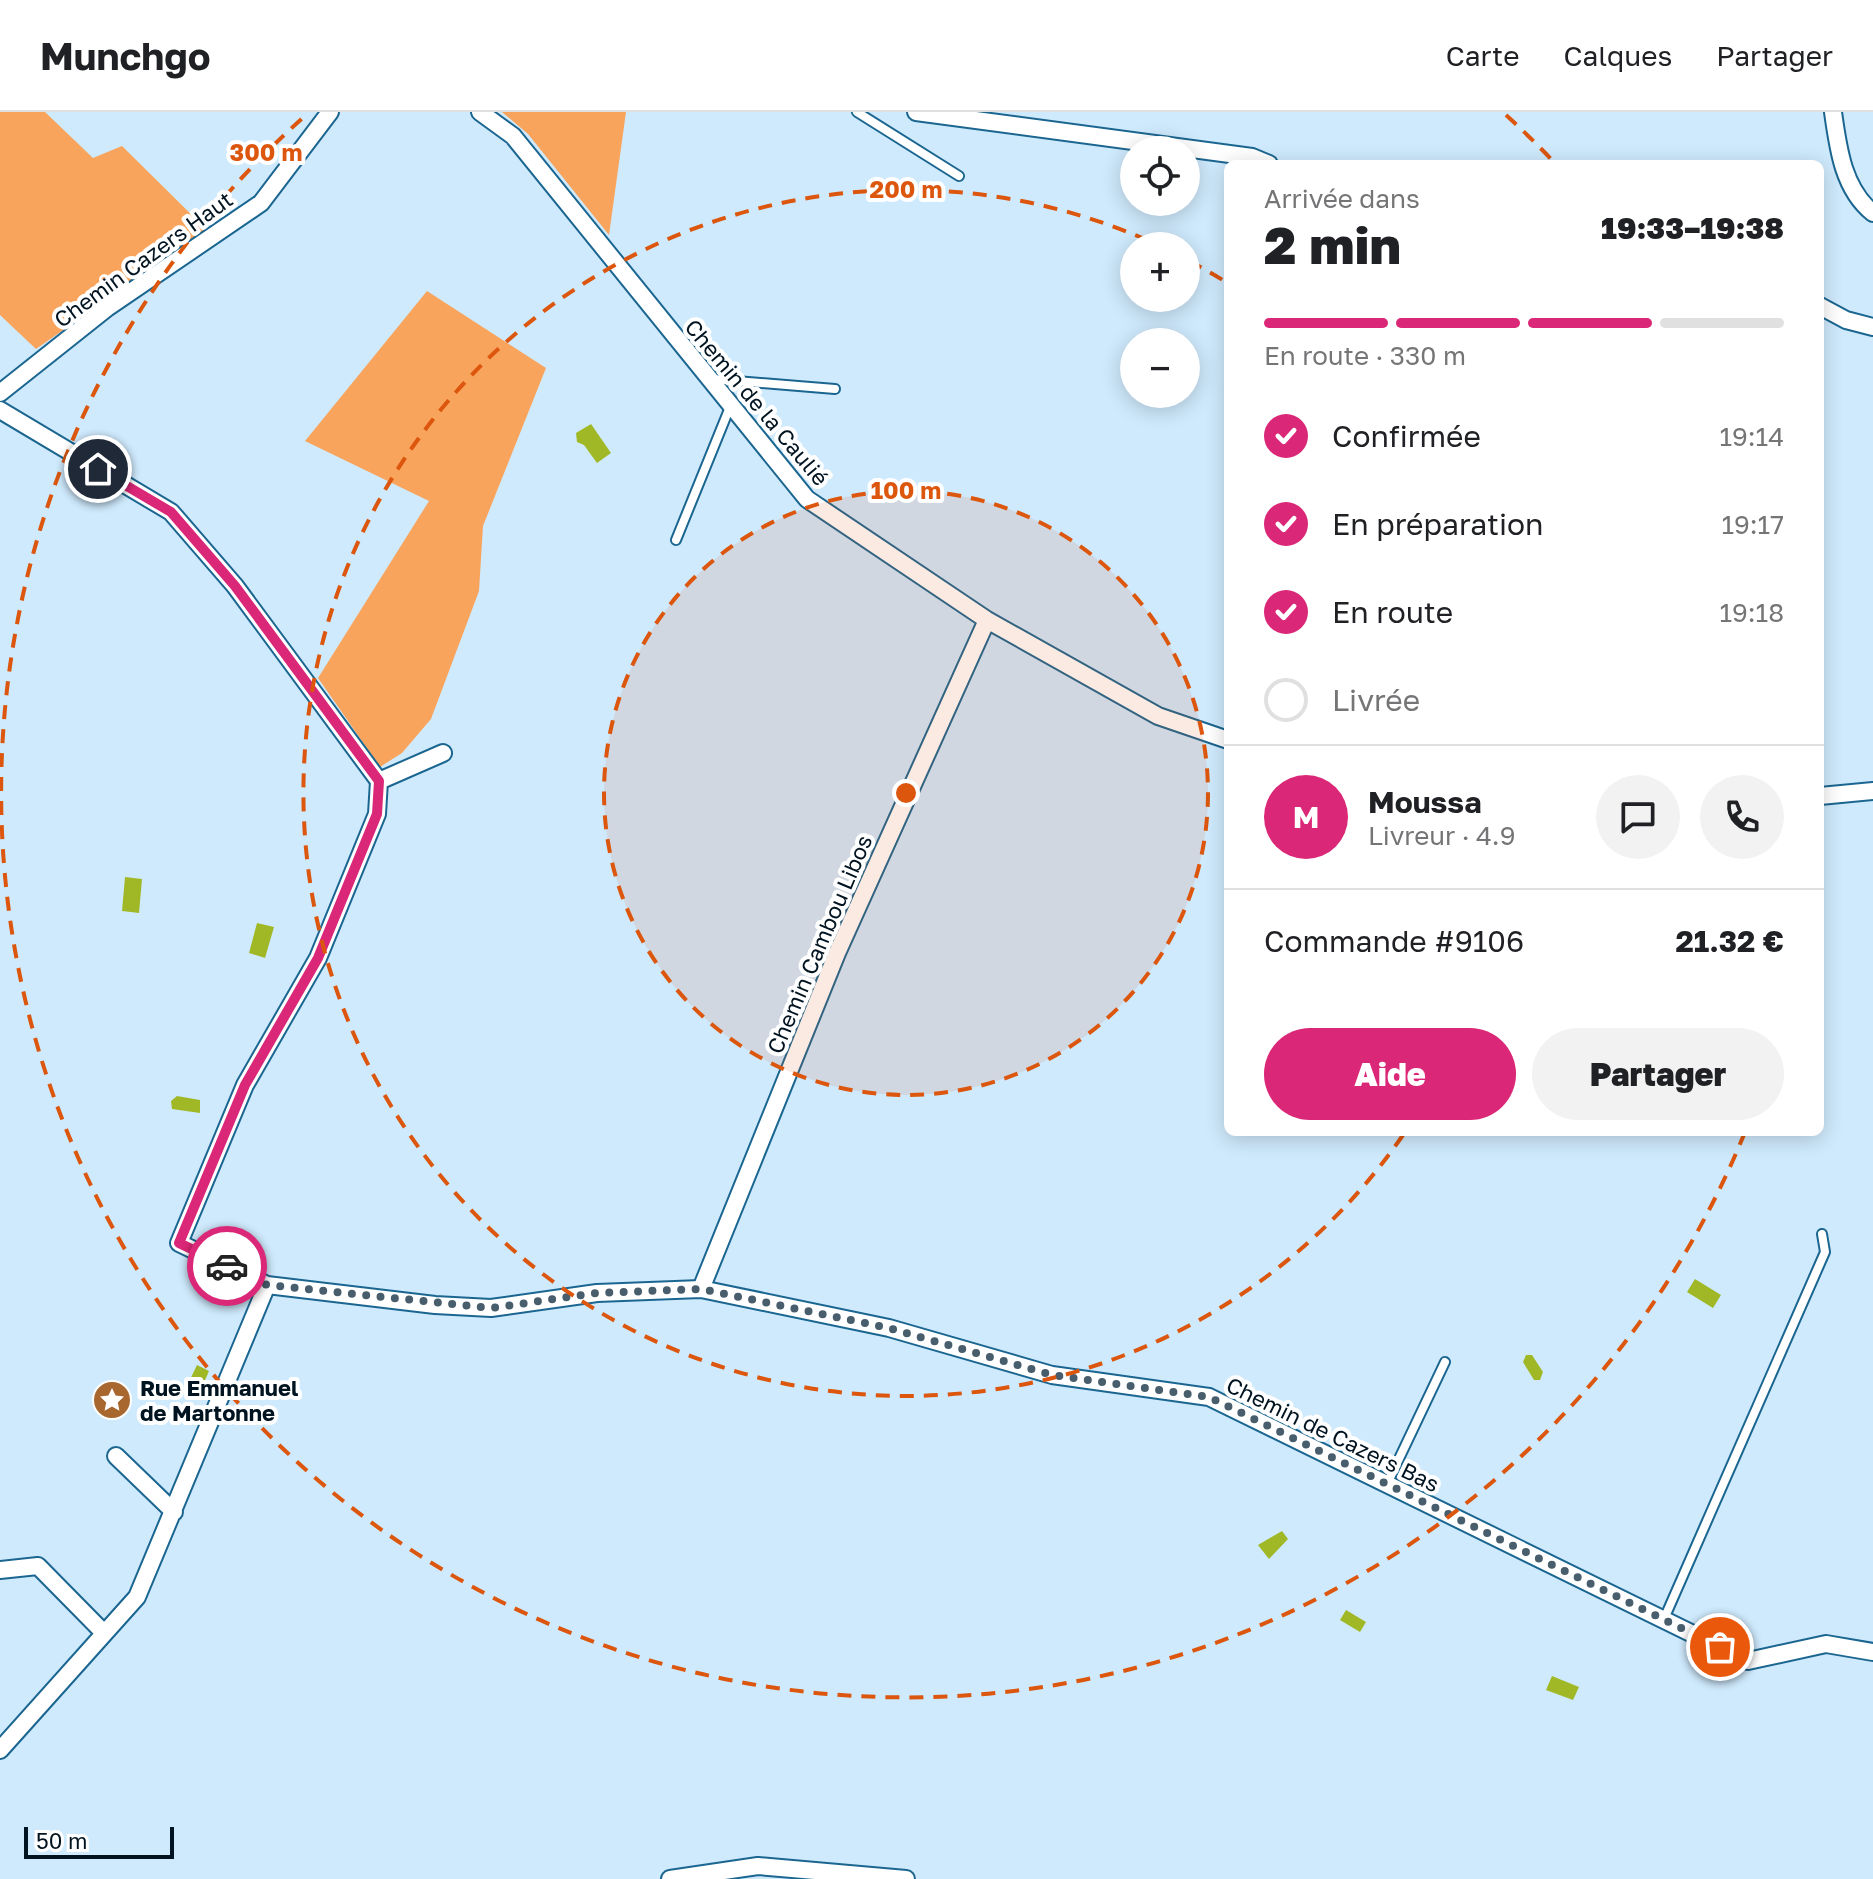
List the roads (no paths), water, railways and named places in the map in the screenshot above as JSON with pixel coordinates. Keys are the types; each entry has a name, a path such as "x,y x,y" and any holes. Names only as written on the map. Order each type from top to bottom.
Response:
{"street":[{"name":"Chemin Cazers Haut","path":"0,393 107,308 261,203 330,112"},
{"name":"Chemin de la Caulié","path":"480,112 513,136 807,499 987,620 1158,716 1224,739"},
{"path":"916,112 1259,160"},
{"path":"1833,112 1839,159 1862,204 1873,213"},
{"path":"1824,308 1846,320 1873,327"},
{"path":"0,410 171,512 235,586 379,781 443,753"},
{"name":"Chemin Cambou Libos","path":"701,1289 837,953 987,620"},
{"name":"Chemin de Cazers Bas","path":"379,781 377,814 318,958 245,1085 179,1243 267,1285 491,1308 597,1293 701,1289 889,1328 1052,1375 1209,1397 1748,1661 1826,1644 1873,1652"},
{"path":"1824,796 1873,791"},
{"path":"0,1750 137,1597 267,1285"},
{"path":"116,1456 174,1512"},
{"path":"0,1570 38,1566 104,1633"},
{"path":"670,1879 758,1866 906,1879"}],"lane":[{"path":"857,112 959,176"},
{"path":"707,379 835,389"},
{"path":"676,540 730,407"},
{"path":"1663,1620 1825,1252 1822,1234"},
{"path":"1386,1485 1445,1362"}],"place":[{"name":"Rue Emmanuel de Martonne","path":"112,1400"}]}
